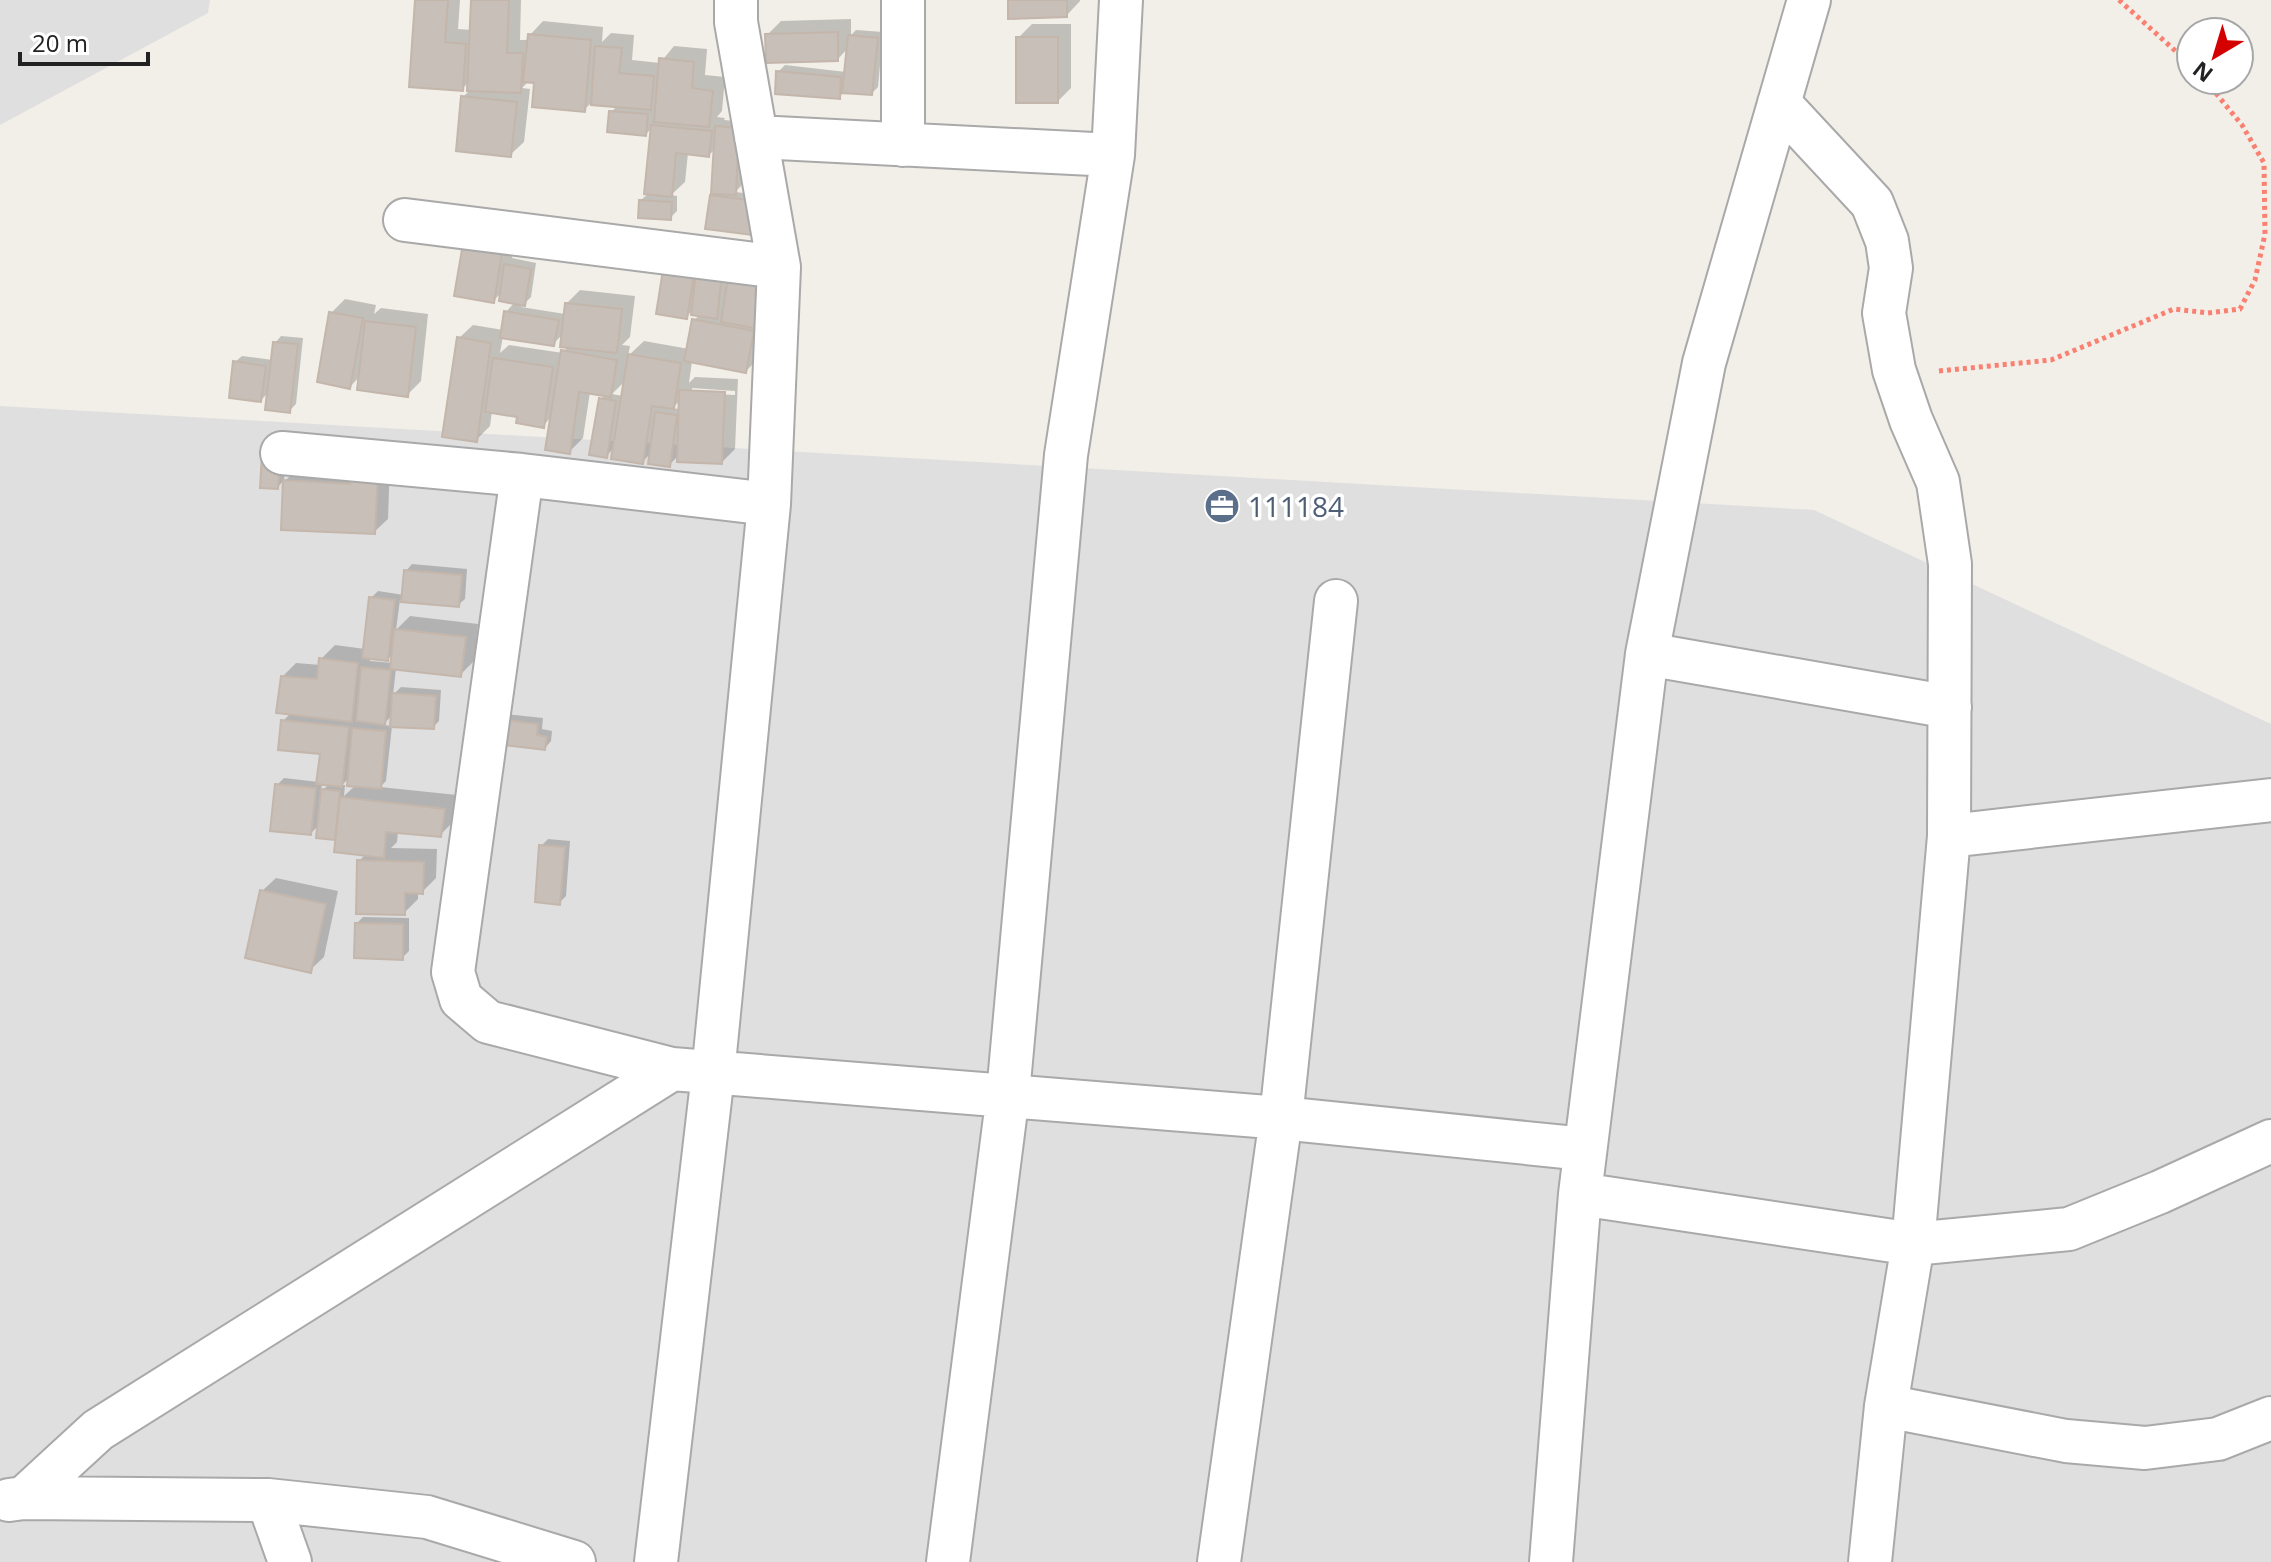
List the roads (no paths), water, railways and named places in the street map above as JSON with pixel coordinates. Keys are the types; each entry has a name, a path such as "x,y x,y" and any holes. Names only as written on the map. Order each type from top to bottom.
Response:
{"street":[{"path":"656,1562 713,1074 769,504 779,267 736,22 736,0"},
{"path":"903,0 903,145"},
{"path":"948,1562 1008,1094 1066,455 1113,155 1121,0"},
{"path":"1551,1562 1580,1194 1647,654 1704,363 1809,0"},
{"path":"1779,103 1872,203 1887,241 1891,268 1884,313 1894,370 1911,420 1938,482 1950,564 1949,836 1913,1244 1886,1406 1870,1562"},
{"path":"756,137 1113,155"},
{"path":"405,220 779,267"},
{"path":"282,453 522,475 769,504"},
{"path":"522,475 453,972 461,999 488,1022 672,1069 713,1074 1008,1094 1585,1149"},
{"path":"1219,1562 1281,1118 1336,601"},
{"path":"1647,654 1950,707"},
{"path":"1949,836 2271,800"},
{"path":"12,1500 98,1430 672,1069"},
{"path":"1580,1194 1913,1244 2069,1229 2160,1192 2271,1141"},
{"path":"1886,1406 2066,1441 2145,1448 2218,1439 2271,1418"},
{"path":"12,1500 268,1500 427,1517 574,1562"},
{"path":"268,1500 290,1562"}],"place":[{"name":"111184","path":"1222,506"}]}
